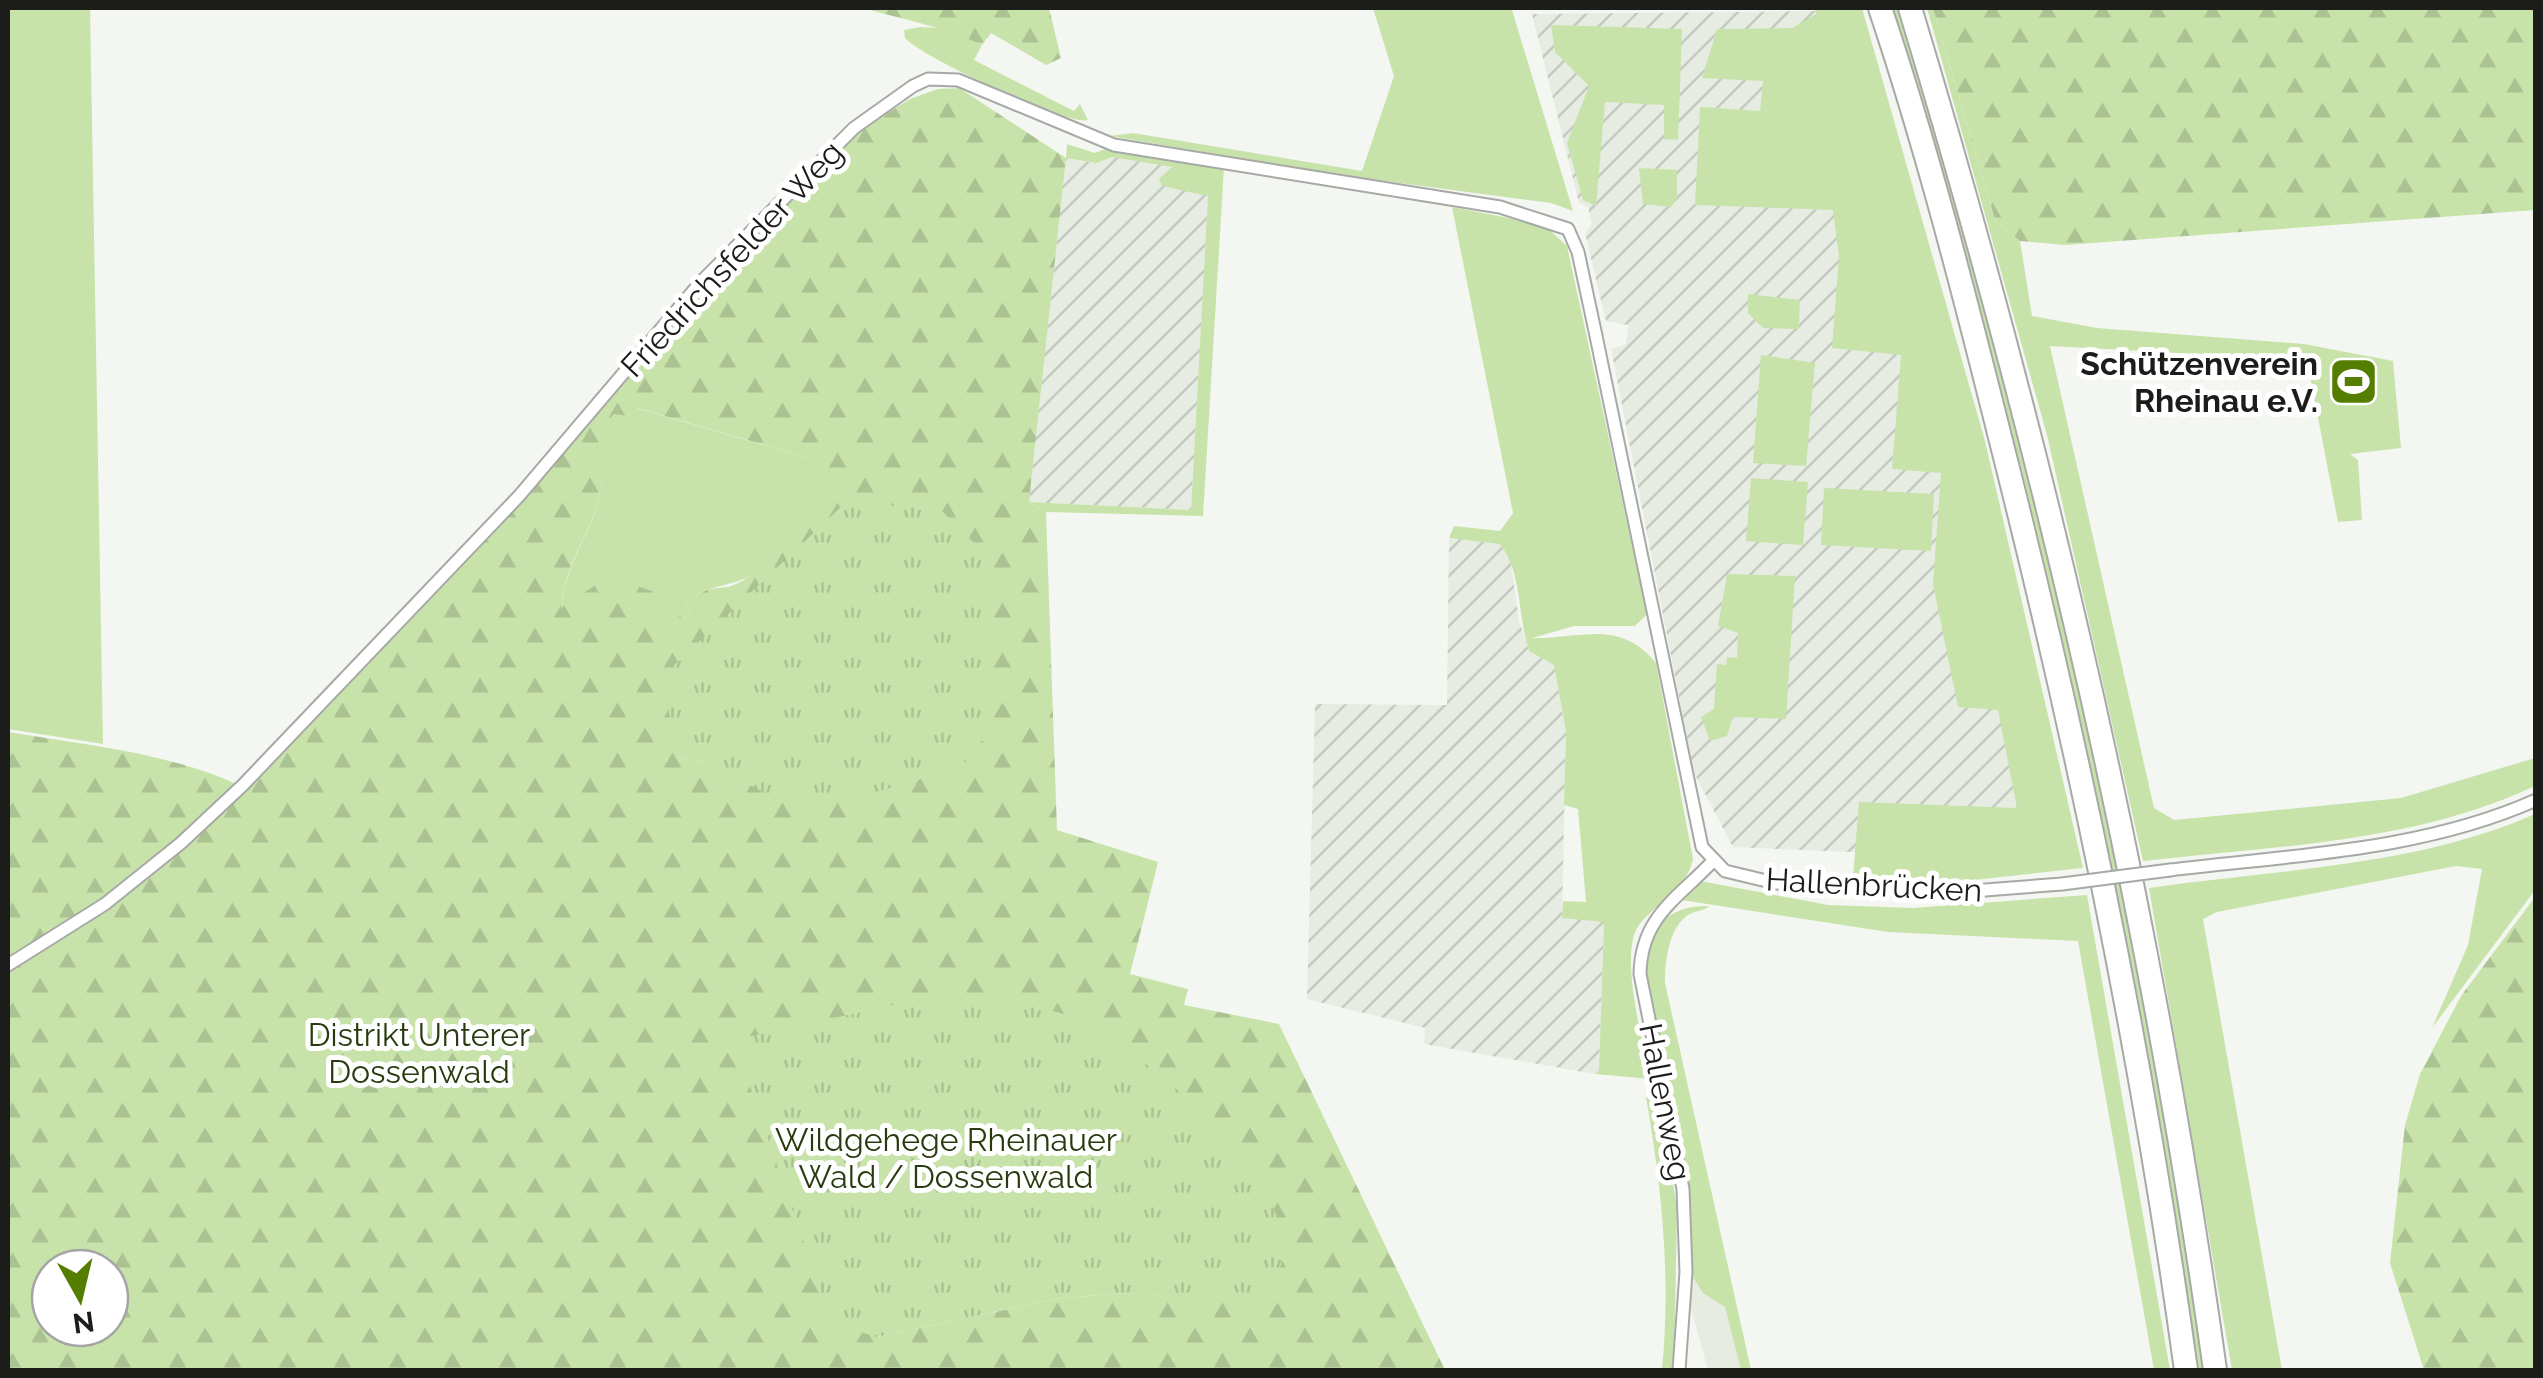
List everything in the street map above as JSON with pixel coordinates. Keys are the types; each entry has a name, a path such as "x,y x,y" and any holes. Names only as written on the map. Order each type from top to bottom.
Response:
{"highway":[{"path":"1880,8 1980,357 2062,694 2119,971 2186,1370"},
{"path":"1910,8 2020,395 2094,702 2153,992 2215,1370"}],"street":[{"name":"Friedrichsfelder Weg","path":"8,965 105,904 181,843 242,785 519,496 700,282 854,128 892,98 928,79 946,78 987,88 1090,136 1132,148 1500,207 1568,229 1578,252 1695,830 1712,861"},
{"name":"Hallenbrücken","path":"1712,861 1745,879 1887,892 1946,893 2062,884 2420,838 2452,832 2536,800"},
{"name":"Hallenweg","path":"1679,1370 1686,1272 1683,1189 1640,974 1640,953 1655,918 1712,861"}],"shaded area":[{"path":"1816,11 2042,839 1852,852 1733,847 1694,773 1611,349 1626,344 1628,325 1606,321 1585,233 1592,224 1588,207 1579,203 1532,14"},
{"path":"1112,157 1210,172 1191,510 1029,502 1066,158 1097,163"},
{"path":"1449,538 1499,543 1510,556 1519,621 1529,651 1554,665 1566,732 1562,917 1604,921 1599,1070 1595,1074 1424,1044 1425,1028 1307,999 1315,704 1447,705"},
{"path":"1691,1274 1725,1306 1741,1370 1708,1370 1689,1301"}],"green space":[{"path":"8,8 90,8 103,744 8,729"},
{"path":"862,8 1049,8 1061,58 1046,65 991,33 982,45 938,28"},
{"path":"1373,8 1512,10 1573,211 1551,203 1339,175 1110,136 1133,133 1362,171 1394,76"},
{"path":"1815,8 1862,8 1985,441 2083,868 1974,880 1853,877 1859,802 2017,808 1998,710 1958,707 1933,584 1941,473 1892,469 1901,355 1832,348 1839,256 1833,210 1695,205 1700,107 1760,111 1763,81 1702,78 1717,29 1792,28 1816,14"},
{"path":"1891,8 1899,8 1964,231 2025,455 2084,700 2142,986 2205,1370 2196,1370 2053,608 2001,394"},
{"path":"1927,8 1933,8 1996,223 2020,241 2032,316 2097,328 2304,344 2393,361 2401,448 2350,454 2358,460 2362,520 2338,522 2307,360 2050,346 2154,808 2174,820 2401,798 2535,758 2535,786 2489,805 2393,831 2143,861 2047,435"},
{"path":"1933,8 2535,8 2535,210 2065,245 2020,241 1996,223"},
{"path":"1551,25 1682,29 1678,140 1664,139 1664,105 1605,102 1596,206 1583,200 1567,143 1589,86 1555,52"},
{"path":"943,28 982,45 974,60 1074,111 1080,104 1088,120 1026,102 937,59 905,38 904,30"},
{"name":"Distrikt Unterer Dossenwald","path":"959,88 1066,158 1029,502 1046,512 1057,830 1158,862 1130,974 1188,989 1184,1005 1279,1024 1445,1370 8,1370 8,732 160,759 247,789 523,500 705,289 859,131 910,99 938,89","holes":["637,408 806,457 843,495 816,514 756,572 734,585 703,592 686,603 691,612 663,623 654,592 609,576 561,608 566,583 601,487 598,434 614,414 628,416","901,507 939,508 706,764 678,756","1107,1037 1210,1122 1270,1303 1122,1293 1055,1299 877,1337"]},
{"path":"1067,144 1095,153 1105,149 1224,167 1203,516 1046,512 1029,502 1191,510 1208,196 1162,186 1159,179 1172,167 1112,157 1097,163 1066,158"},
{"path":"1639,168 1677,170 1677,198 1671,207 1643,204"},
{"path":"1452,207 1544,225 1567,246 1647,614 1635,626 1574,626 1532,638 1614,636 1642,649 1656,663 1693,859 1685,879 1646,917 1633,938 1634,1000 1650,1079 1595,1074 1599,1070 1604,922 1562,918 1563,901 1586,902 1578,809 1564,805 1566,732 1554,665 1529,651 1516,581 1500,544 1449,538 1454,526 1500,531 1513,513"},
{"path":"1748,294 1800,300 1799,329 1763,328 1748,313"},
{"path":"1761,355 1815,363 1806,466 1753,463"},
{"path":"636,408 806,457 843,495 762,568 742,580 696,596 686,603 691,612 663,624 572,603 561,609 573,563 597,507 602,463 597,434 614,414"},
{"path":"1751,478 1808,482 1803,545 1746,541"},
{"path":"1824,488 1934,494 1931,551 1821,545"},
{"path":"845,503 939,508 982,551 987,734 960,768 869,794 787,803 706,764 678,756 662,677"},
{"path":"1727,574 1795,576 1786,719 1733,717 1727,736 1710,741 1701,717 1714,709 1717,664 1726,665 1727,657 1737,658 1738,633 1718,626"},
{"path":"2535,814 2535,890 2432,1028 2468,945 2482,869 2456,866 2217,912 2203,919 2282,1370 2232,1370 2149,888 2394,856 2489,832"},
{"path":"1695,880 1828,905 1913,908 2087,895 2170,1370 2154,1370 2078,941 1888,932 1675,899"},
{"path":"2535,897 2535,1370 2424,1370 2390,1263 2405,1125 2420,1074 2461,996"},
{"path":"1709,906 1688,915 1676,929 1667,956 1665,983 1751,1370 1741,1370 1725,1307 1703,1293 1691,1274 1689,1190 1646,974 1649,945 1660,924 1681,910"},
{"name":"Wildgehege Rheinauer Wald / Dossenwald","path":"939,995 1022,1005 1068,1016 1130,1053 1196,1107 1252,1171 1271,1204 1284,1243 1270,1304 1122,1293 1055,1299 877,1337 832,1324 734,1040"},
{"path":"1646,1097 1657,1103 1662,1114 1677,1208 1674,1370 1662,1370 1666,1301 1663,1233"}],"place":[{"name":"Schützenverein Rheinau e.V.","path":"2353,382"}]}
